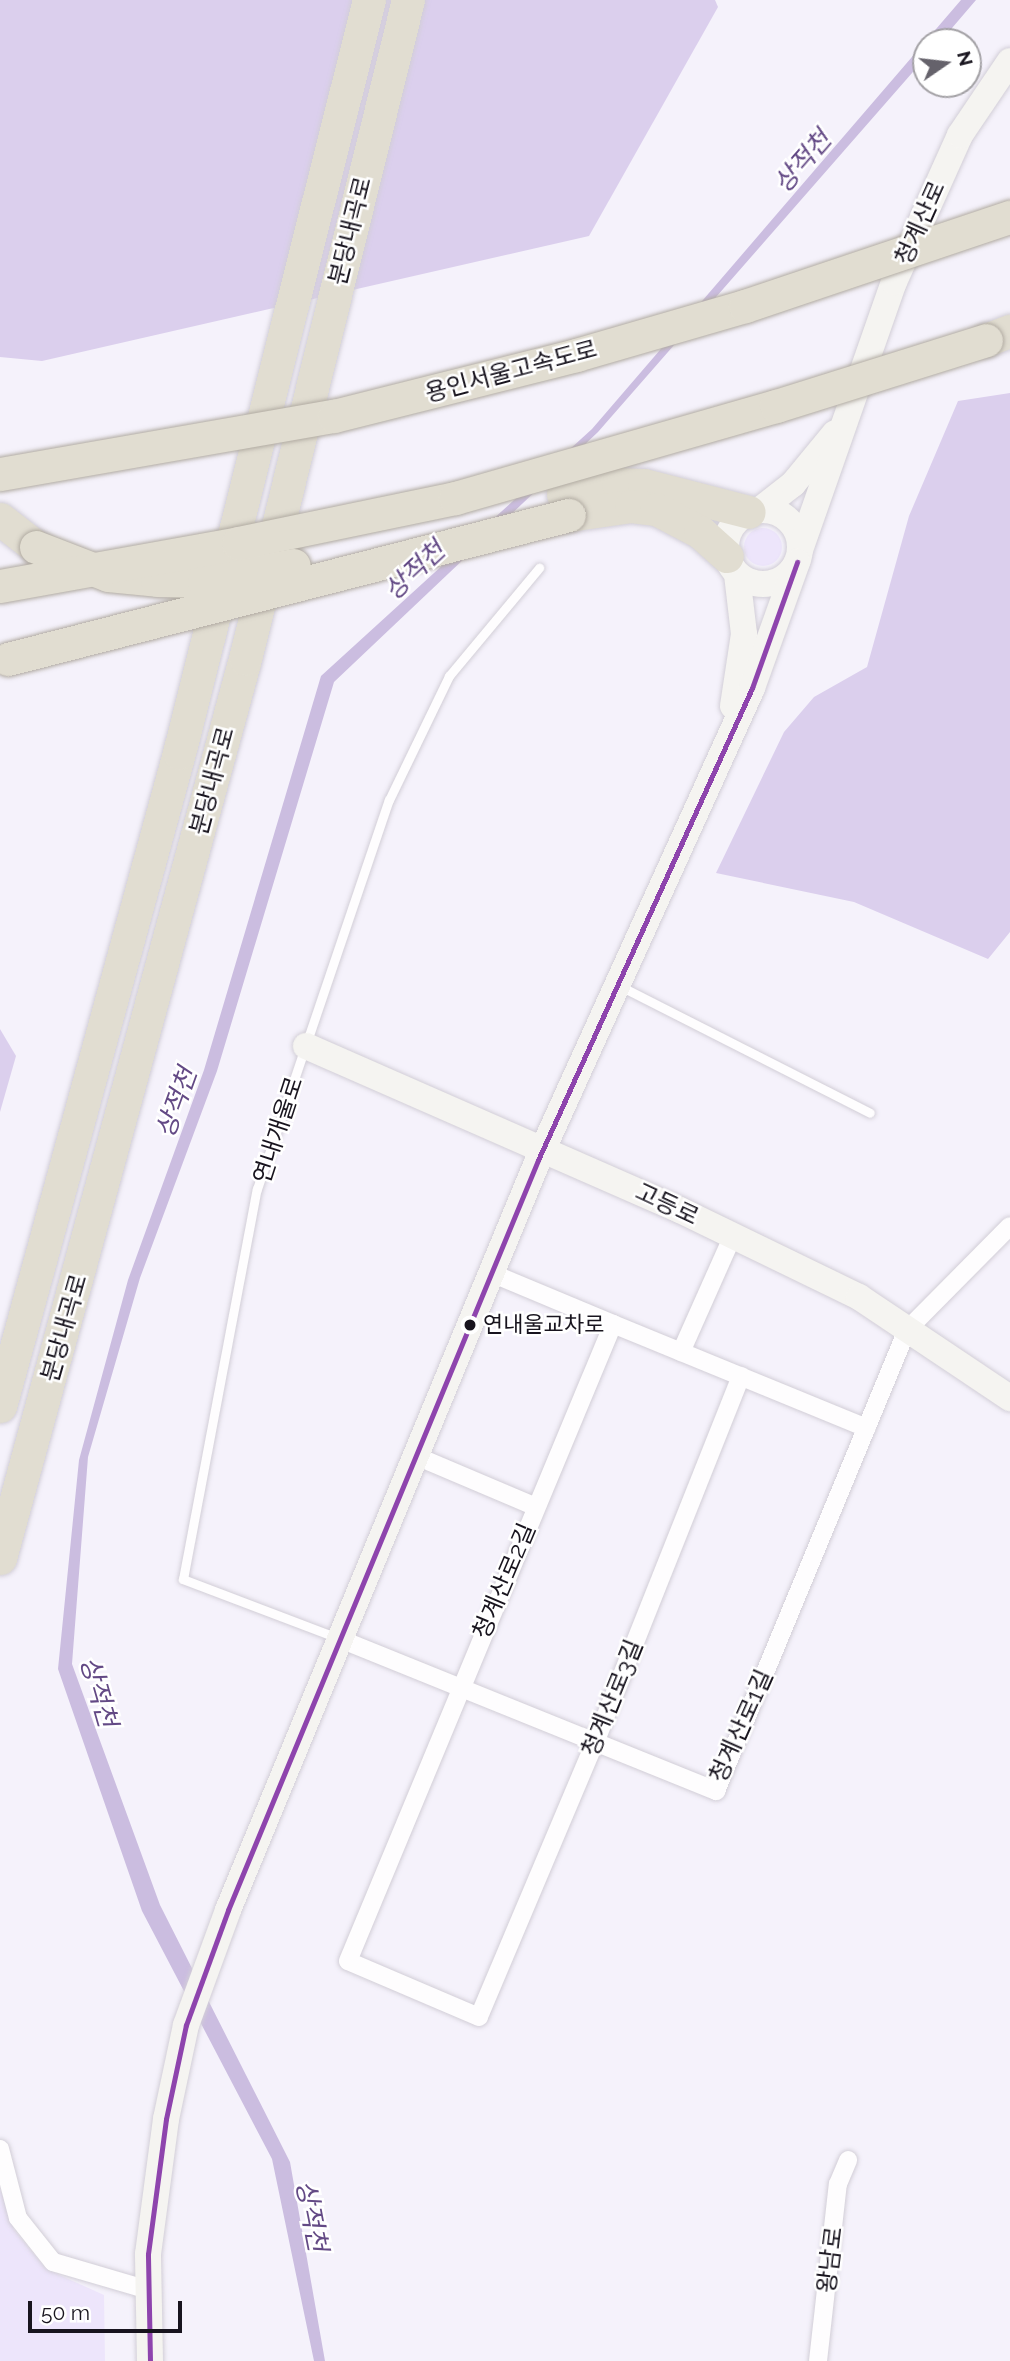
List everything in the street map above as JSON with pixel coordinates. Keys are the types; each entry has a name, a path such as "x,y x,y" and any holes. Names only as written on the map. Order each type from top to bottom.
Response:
{"highway":[{"name":"분당내곡로","path":"0,1406 179,753 369,0"},
{"name":"분당내곡로","path":"0,1558 245,659 408,0"},
{"name":"용인서울고속도로","path":"0,474 334,416 549,362 745,306 1010,217"},
{"path":"0,586 238,543 455,498 776,406 998,335"},
{"path":"4,660 566,505 618,484 644,485 755,511"},
{"path":"0,519 36,547 108,575 204,581 293,565 566,505 631,506 656,509 700,532 732,565"}],"main road":[{"name":"청계산로","path":"150,2361 148,2254 166,2119 186,2025 228,1910 543,1148 725,742 752,688 894,282 960,135 1010,61"},
{"name":"청계산로","path":"755,511 810,467 855,398"},
{"path":"755,511 785,517 799,537 799,556 781,580 770,584 747,581 732,565 730,530 755,511"},
{"name":"청계산로","path":"725,742 744,635 732,565"},
{"name":"고등로","path":"306,1046 543,1148 859,1297 1010,1398"}],"street":[{"path":"907,1330 1003,1246 1010,1226"},
{"path":"681,1352 733,1236"},
{"path":"491,1273 867,1428"},
{"name":"청계산로2길","path":"479,2017 348,1961 613,1324"},
{"name":"청계산로1길","path":"340,1639 716,1791 907,1330"},
{"name":"청계산로3길","path":"479,2017 595,1742 741,1376"},
{"path":"416,1456 536,1507"},
{"path":"0,2149 18,2218 53,2262 149,2290"},
{"name":"왕남로","path":"818,2361 838,2183 848,2160"}],"lane":[{"name":"연내개울로","path":"340,1639 183,1579 257,1189 401,775 449,676 539,568"},
{"path":"616,984 870,1113"}],"shaded area":[{"path":"0,0 715,0 718,7 589,236 42,361 0,357"},
{"path":"961,0 976,0 952,28 937,28"},
{"path":"912,57 912,73 598,432 334,682 217,1071 140,1278 88,1457 72,1664 160,1905 290,2162 325,2361 314,2361 272,2159 142,1911 58,1669 79,1460 128,1280 204,1070 321,676 592,429"},
{"path":"1010,393 1010,932 988,959 854,902 716,873 784,732 814,697 867,667 909,516 958,401"},
{"path":"763,528 776,534 782,547 776,560 763,566 750,560 744,547 750,534"},
{"path":"0,1029 16,1056 0,1112"},
{"path":"0,2189 14,2230 46,2269 104,2295 105,2361 0,2361"}],"transit line":[{"path":"150,2361 148,2254 166,2119 186,2025 228,1910 538,1160 752,688 797,562"}],"place":[{"name":"연내울교차로","path":"470,1325"}],"water label":[{"name":"상적천","path":"803,162"},
{"name":"상적천","path":"415,571"},
{"name":"상적천","path":"177,1103"},
{"name":"상적천","path":"98,1692"},
{"name":"상적천","path":"311,2216"}]}
